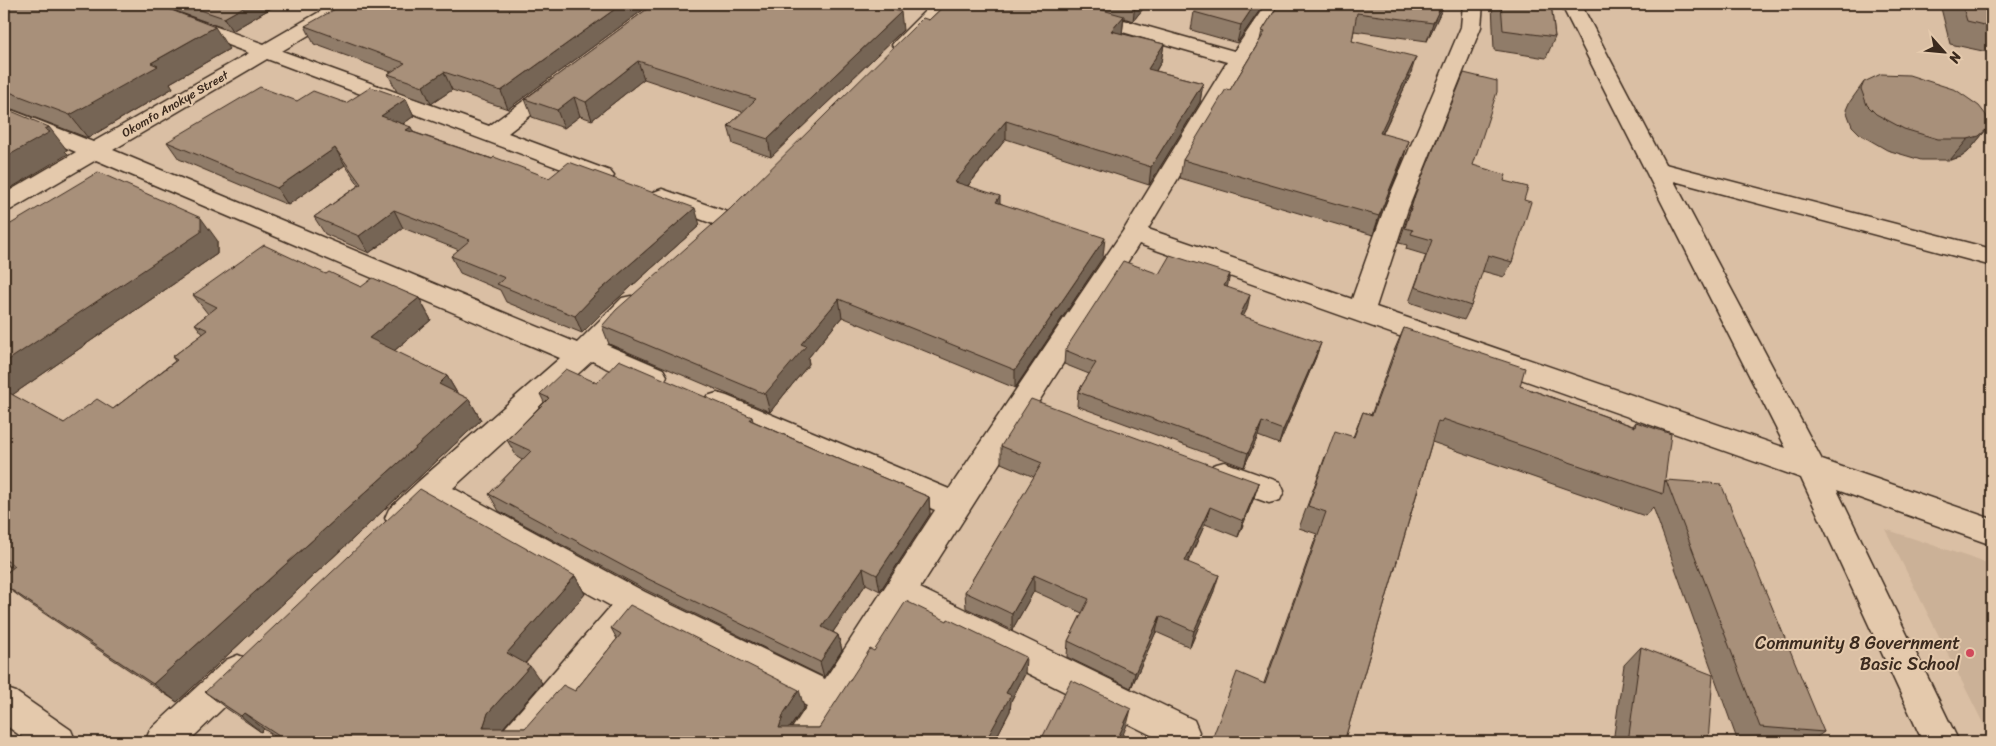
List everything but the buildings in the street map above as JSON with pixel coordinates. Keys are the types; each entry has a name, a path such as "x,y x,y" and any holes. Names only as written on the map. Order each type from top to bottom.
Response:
{"street":[{"path":"136,4 267,51 490,136 724,220"},
{"name":"Okomfo Anokye Street","path":"4,204 347,4"},
{"path":"884,64 943,4"},
{"path":"1046,4 1086,9 1239,59"},
{"path":"804,742 955,505 1134,233 1239,59 1276,4"},
{"path":"1361,312 1396,209 1471,27 1473,4"},
{"path":"1571,4 1812,470 1941,742"},
{"path":"490,136 578,70"},
{"path":"4,113 92,152 684,390 955,505"},
{"path":"1656,169 1992,257"},
{"path":"1134,233 1992,532"},
{"path":"380,538 430,490 584,351 650,287"},
{"path":"1024,400 1052,410"},
{"path":"1197,464 1269,491"},
{"path":"430,490 634,602 831,700"},
{"path":"899,594 1181,732"},
{"path":"516,742 634,602"},
{"path":"163,742 257,654"},
{"path":"4,704 58,742"}],"shaded area":[{"name":"Community 8 Government Basic School","path":"1885,529 1992,565 1992,741"}],"place":[{"name":"Community 8 Government Basic School","path":"1970,653"}]}
